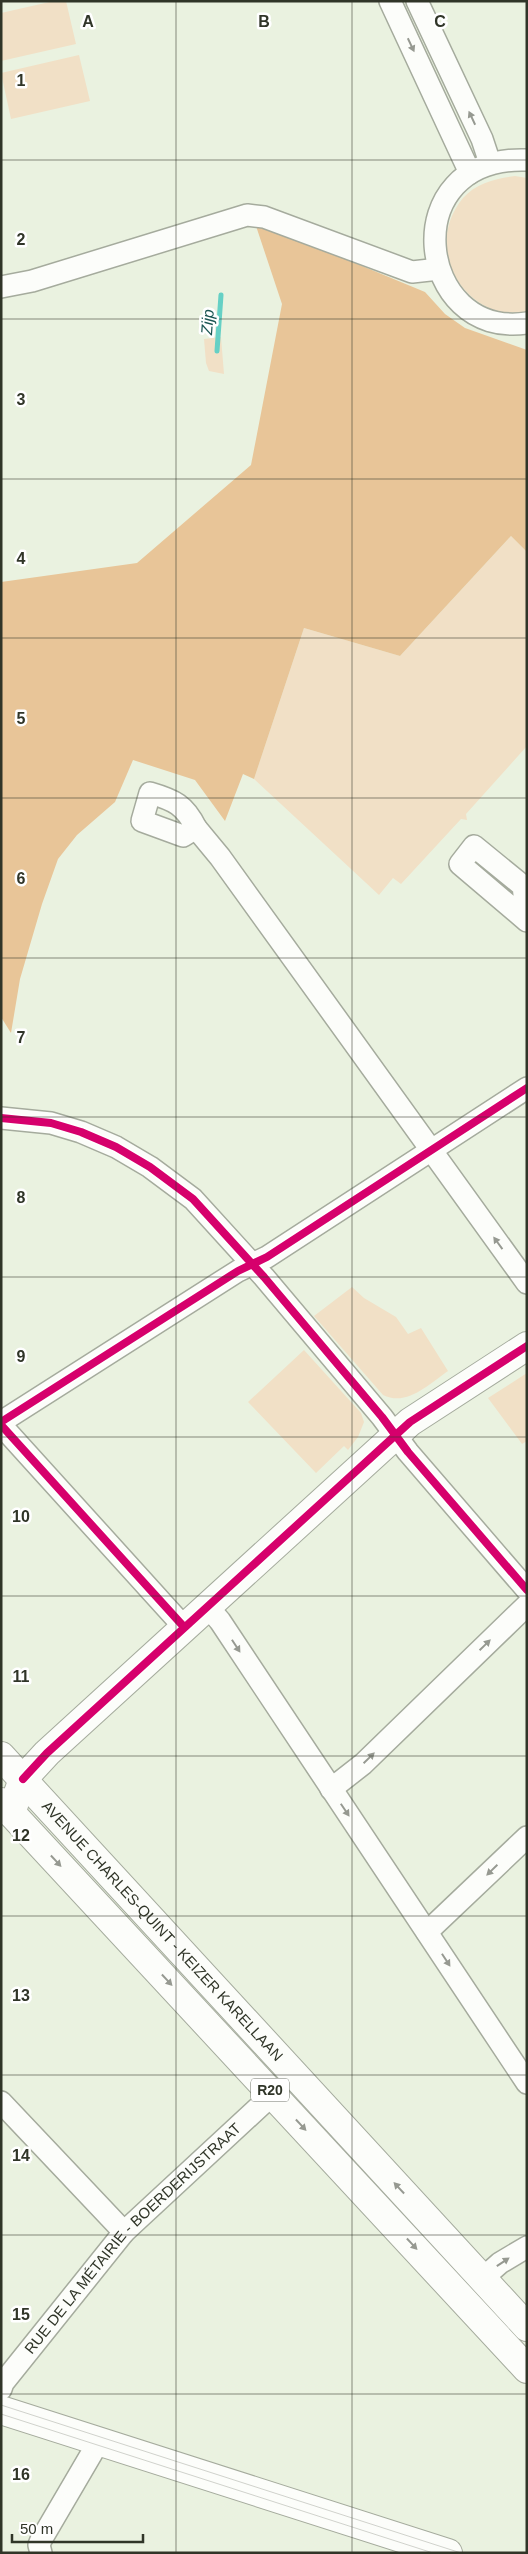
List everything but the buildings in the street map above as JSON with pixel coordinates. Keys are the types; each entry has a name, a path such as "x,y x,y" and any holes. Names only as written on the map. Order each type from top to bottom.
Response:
{"main road":[{"path":"6,1807 12,1774 47,1753 410,1422 527,1346"},
{"name":"AVENUE CHARLES-QUINT - KEIZER KARELLAAN","path":"1,1756 12,1774 527,2327"},
{"name":"AVENUE CHARLES-QUINT - KEIZER KARELLAAN","path":"6,1807 527,2369"},
{"path":"1,2410 448,2553"}],"street":[{"path":"390,1 470,173"},
{"path":"417,1 482,139 490,163"},
{"path":"527,160 509,159 490,163 470,173 450,192 438,216 434,243 439,269 454,296 478,315 508,324 527,323"},
{"path":"1,287 32,281 248,214 264,217 412,272 439,269"},
{"path":"196,828 220,857 527,1283"},
{"path":"184,1627 1,1424 252,1264 267,1257 527,1088"},
{"path":"1,1118 51,1123 82,1132 150,1167 193,1199 252,1264 396,1435 408,1452 527,1590"},
{"path":"331,1789 363,1764 527,1605"},
{"path":"207,1606 220,1621 527,2082"},
{"path":"427,1932 527,1836"},
{"name":"RUE DE LA MÉTAIRIE - BOERDERIJSTRAAT","path":"1,2389 3,2383 124,2232 273,2094"},
{"path":"1,2102 124,2232"},
{"path":"482,2278 500,2263 527,2247"},
{"path":"41,2553 39,2546 41,2540 99,2441"}],"shaded area":[{"path":"54,1 66,1 76,44 1,61 1,13"},
{"path":"79,55 90,101 11,119 1,73"},
{"path":"515,176 527,178 527,313 496,311 480,303 466,292 456,278 449,263 447,247 448,230 453,214 463,198 487,182"},
{"path":"256,226 280,232 425,292 445,314 465,328 527,350 527,552 511,536 400,656 304,628 254,779 243,774 225,821 195,780 133,760 115,802 77,835 58,859 42,904 20,979 11,1033 1,1017 1,582 137,563 251,465 282,304"},
{"path":"221,337 224,374 209,371 206,363 204,339"},
{"path":"511,536 527,552 527,746 466,814 467,820 461,819 401,884 393,878 379,895 254,779 304,628 400,656"},
{"path":"352,1287 364,1298 396,1317 408,1334 421,1328 448,1371 409,1396 392,1398 383,1395 314,1316"},
{"path":"304,1350 361,1413 364,1422 358,1437 348,1450 344,1446 316,1473 248,1402"},
{"path":"527,1373 527,1441 522,1444 488,1398"}],"waterway":[{"name":"Zijp","path":"217,351 221,295"}],"tram line":[{"path":"1,2405 461,2553"},
{"path":"1,2414 433,2553"}],"cycle path":[{"path":"1,1422 238,1271 267,1257 527,1088"},
{"path":"1,1118 51,1123 81,1132 116,1147 150,1167 193,1199 264,1277 382,1417 408,1452 527,1590"},
{"path":"23,1779 47,1753 410,1422 527,1346"},
{"path":"1,1425 184,1627"}]}
